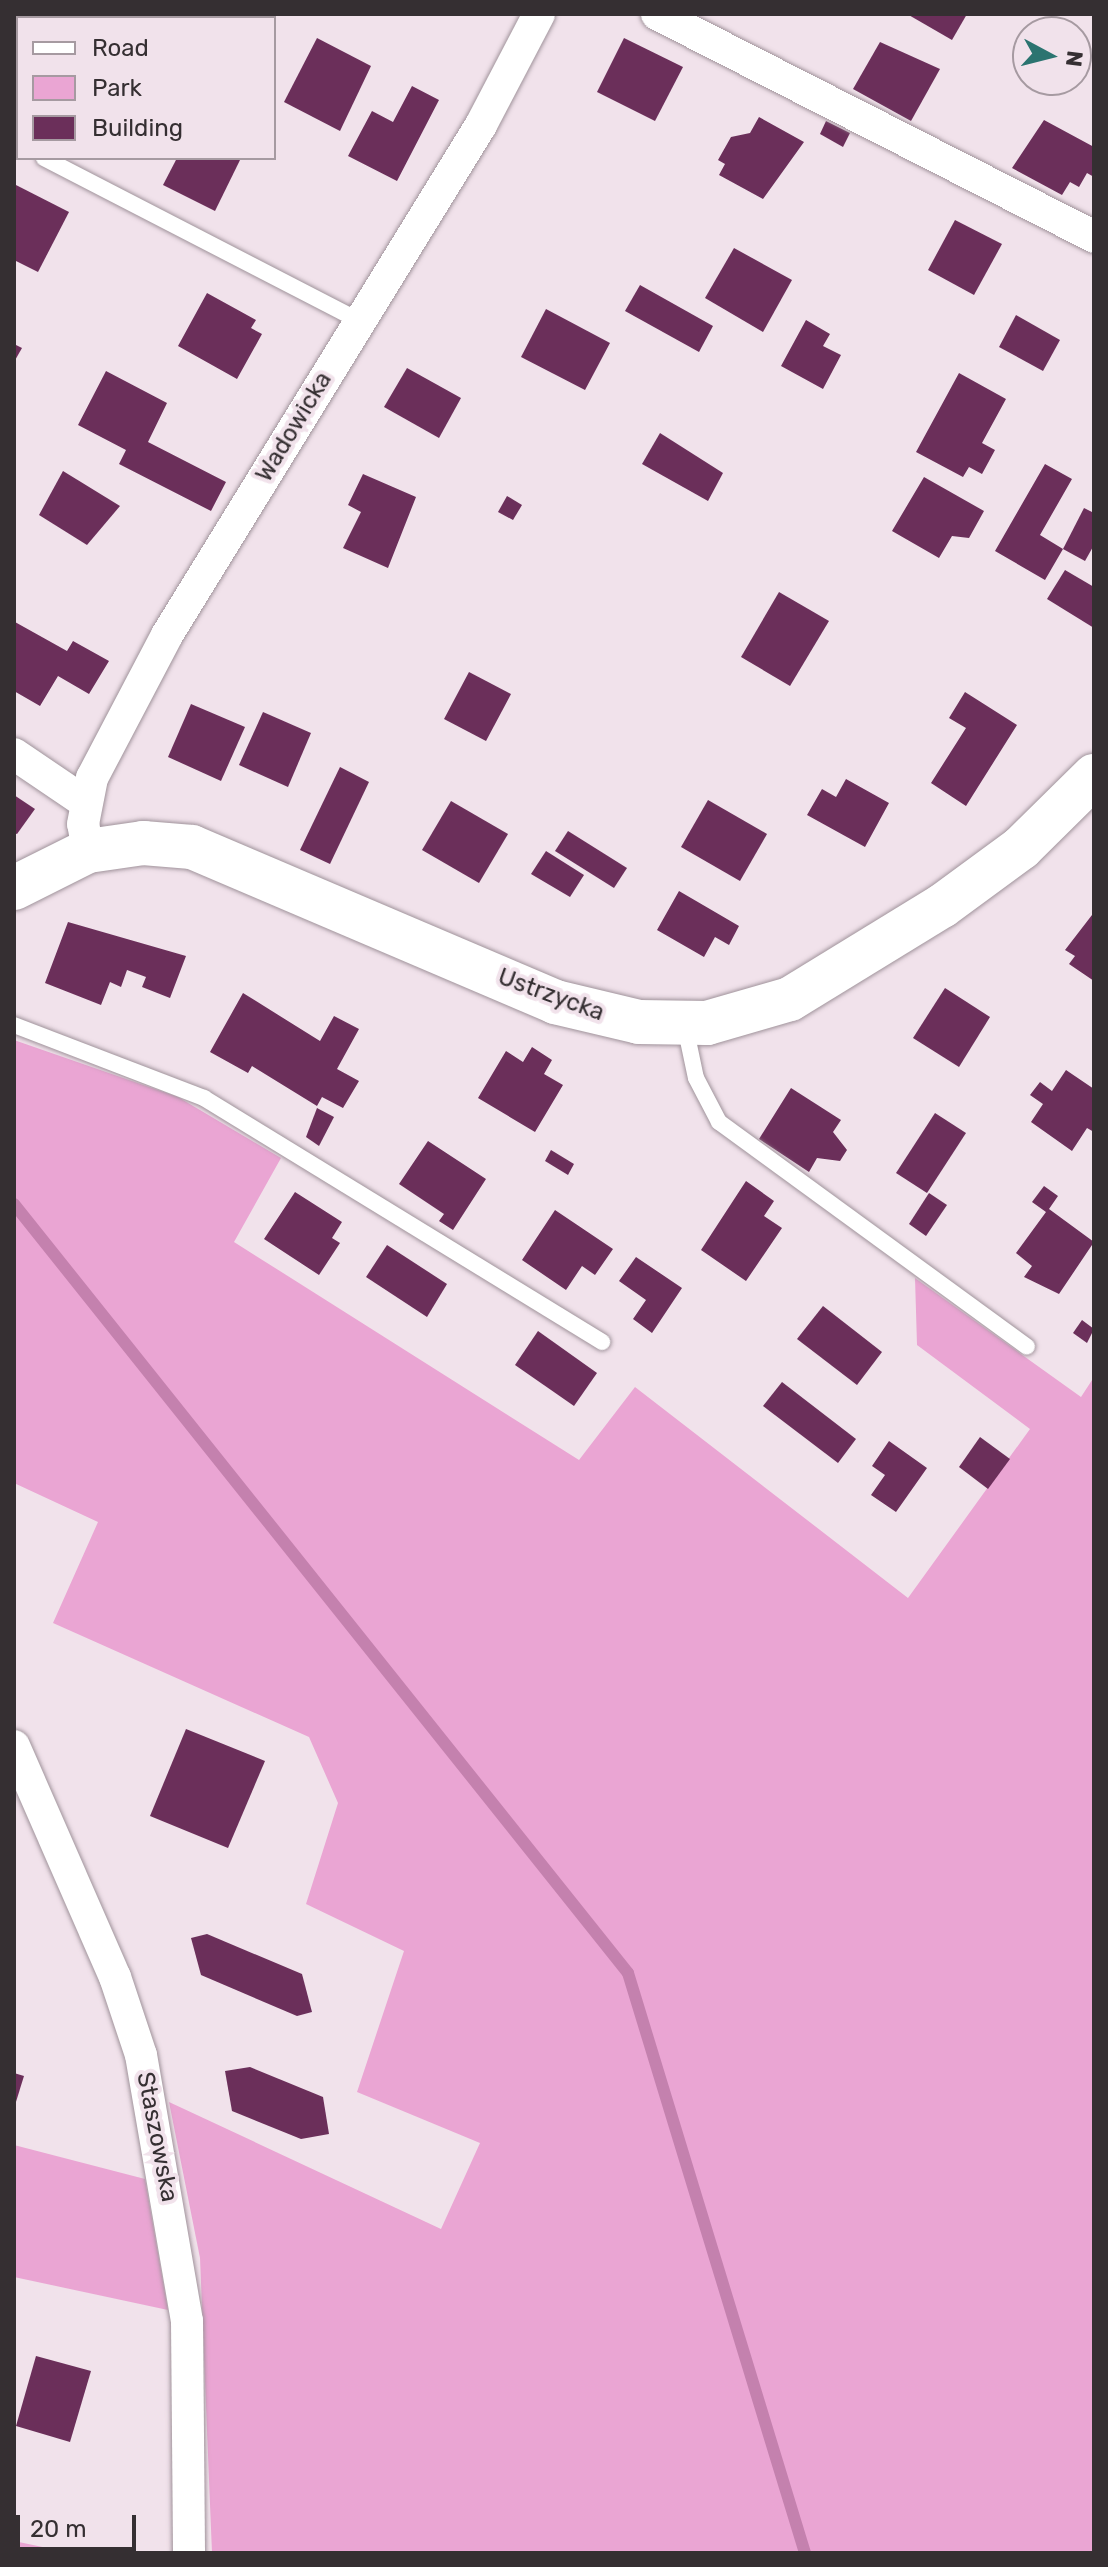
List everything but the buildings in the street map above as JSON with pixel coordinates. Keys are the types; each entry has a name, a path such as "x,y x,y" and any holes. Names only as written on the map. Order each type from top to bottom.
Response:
{"street":[{"name":"Wadowicka","path":"88,851 85,802 167,635 501,92 539,14"},
{"path":"657,14 1094,237"},
{"path":"14,754 85,802"},
{"name":"Ustrzycka","path":"14,888 44,866 88,851 143,843 192,847 555,1002 615,1018 685,1024 755,1014 824,980 1021,848 1094,776"},
{"name":"Staszowska","path":"14,1746 115,1977 141,2055 187,2321 189,2553"}],"lane":[{"path":"48,160 358,320"},
{"path":"685,1024 708,1107 737,1139 1027,1347"},
{"path":"14,1025 204,1098 602,1342"}],"green space":[{"path":"14,1040 178,1097 281,1158 234,1242 579,1460 635,1387 908,1598 1030,1429 917,1345 915,1278 1081,1397 1094,1377 1094,2553 212,2553 200,2258 169,2102 441,2229 480,2143 357,2092 404,1951 306,1904 338,1803 309,1737 53,1623 98,1522 14,1483"},
{"path":"14,2145 145,2179 168,2310 14,2277"},
{"path":"14,2541 71,2553 14,2553"}],"waterway":[{"path":"14,1204 628,1973 805,2553"}]}
